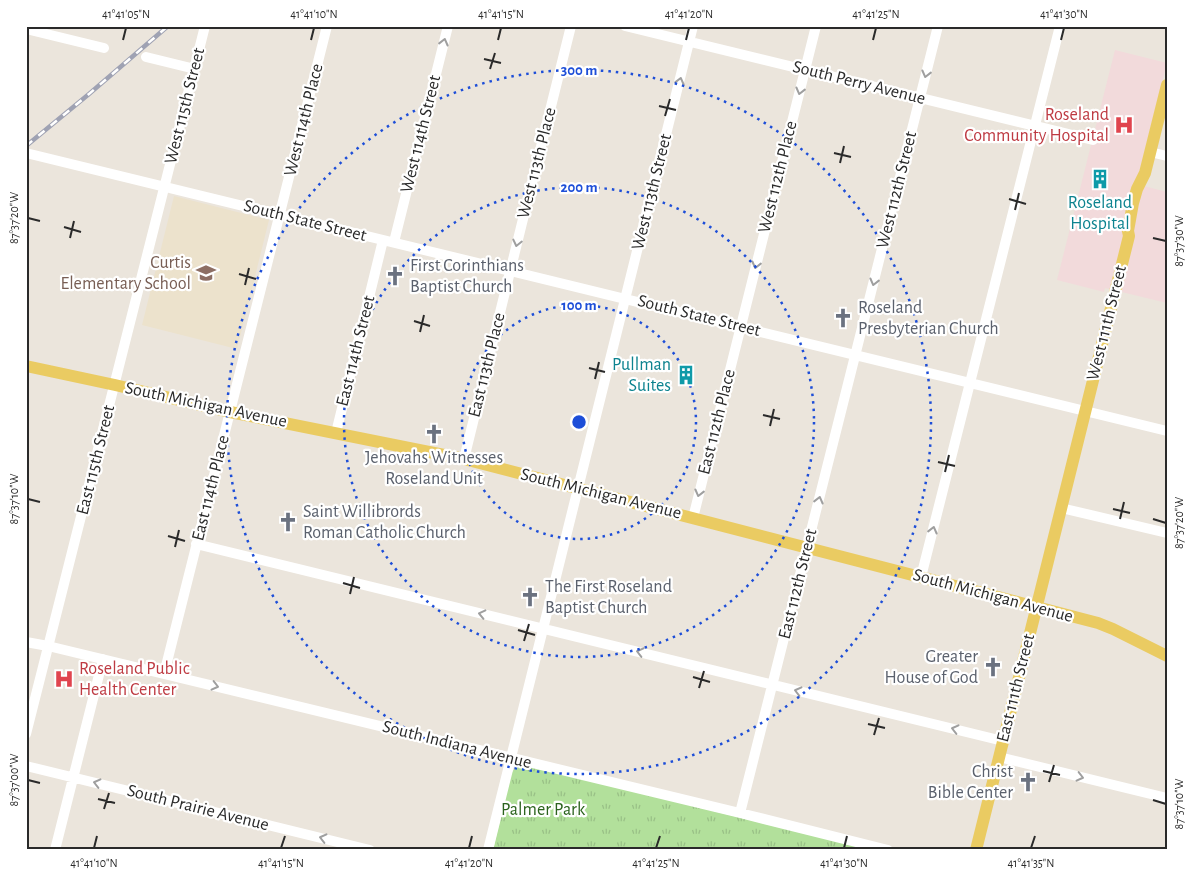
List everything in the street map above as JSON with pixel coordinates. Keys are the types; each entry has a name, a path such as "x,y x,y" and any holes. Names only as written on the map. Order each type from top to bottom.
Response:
{"main road":[{"name":"West 111th Street","path":"1085,411 1129,236 1128,231 1133,202 1145,173 1167,86"},
{"name":"South Michigan Avenue","path":"26,366 115,384 230,412 464,459 1098,623 1167,656"},
{"name":"East 111th Street","path":"976,850 1085,411"}],"street":[{"name":"West 115th Street","path":"165,186 205,26"},
{"name":"West 114th Place","path":"280,214 327,26"},
{"name":"West 114th Street","path":"394,242 448,26"},
{"name":"West 113th Place","path":"510,271 571,26"},
{"name":"South Perry Avenue","path":"624,26 1093,140"},
{"name":"West 113th Street","path":"488,850 693,26"},
{"name":"West 112th Place","path":"741,327 816,26"},
{"name":"West 112th Street","path":"856,355 938,26"},
{"path":"921,577 1060,26"},
{"path":"26,29 104,48"},
{"path":"146,57 195,69"},
{"path":"1150,152 1167,156"},
{"name":"South State Street","path":"26,153 1167,431"},
{"name":"East 115th Street","path":"26,734 165,186"},
{"name":"East 114th Place","path":"164,674 280,214"},
{"name":"East 114th Street","path":"336,433 383,240"},
{"name":"East 113th Place","path":"464,459 510,271"},
{"name":"East 112th Place","path":"693,518 741,327"},
{"name":"East 112th Street","path":"740,813 856,355"},
{"path":"1061,508 1167,533"},
{"path":"196,544 1003,741"},
{"name":"South Indiana Avenue","path":"26,642 103,659 888,850"},
{"path":"55,850 103,659"},
{"path":"999,757 1167,798"},
{"name":"South Prairie Avenue","path":"26,766 370,850"}],"shaded area":[{"name":"Roseland Community Hospital","path":"1115,50 1167,63 1136,184 1167,192 1167,303 1105,288 1104,292 1057,280"},
{"name":"Curtis Elementary School","path":"174,196 269,220 237,349 142,325"}],"green space":[{"name":"Palmer Park","path":"523,764 871,850 493,850 511,774 516,766"}],"railway":[{"path":"26,146 168,26"}],"place":[{"name":"Roseland Community Hospital","path":"1124,125"},
{"name":"Roseland Hospital","path":"1100,179"},
{"name":"Curtis Elementary School","path":"206,273"},
{"name":"First Corinthians Baptist Church","path":"395,276"},
{"name":"Roseland Presbyterian Church","path":"843,318"},
{"name":"Pullman Suites","path":"686,375"},
{"name":"Jehovahs Witnesses Roseland Unit","path":"434,434"},
{"name":"Saint Willibrords Roman Catholic Church","path":"288,522"},
{"name":"The First Roseland Baptist Church","path":"530,597"},
{"name":"Greater House of God","path":"993,667"},
{"name":"Roseland Public Health Center","path":"64,679"},
{"name":"Christ Bible Center","path":"1028,782"}]}
